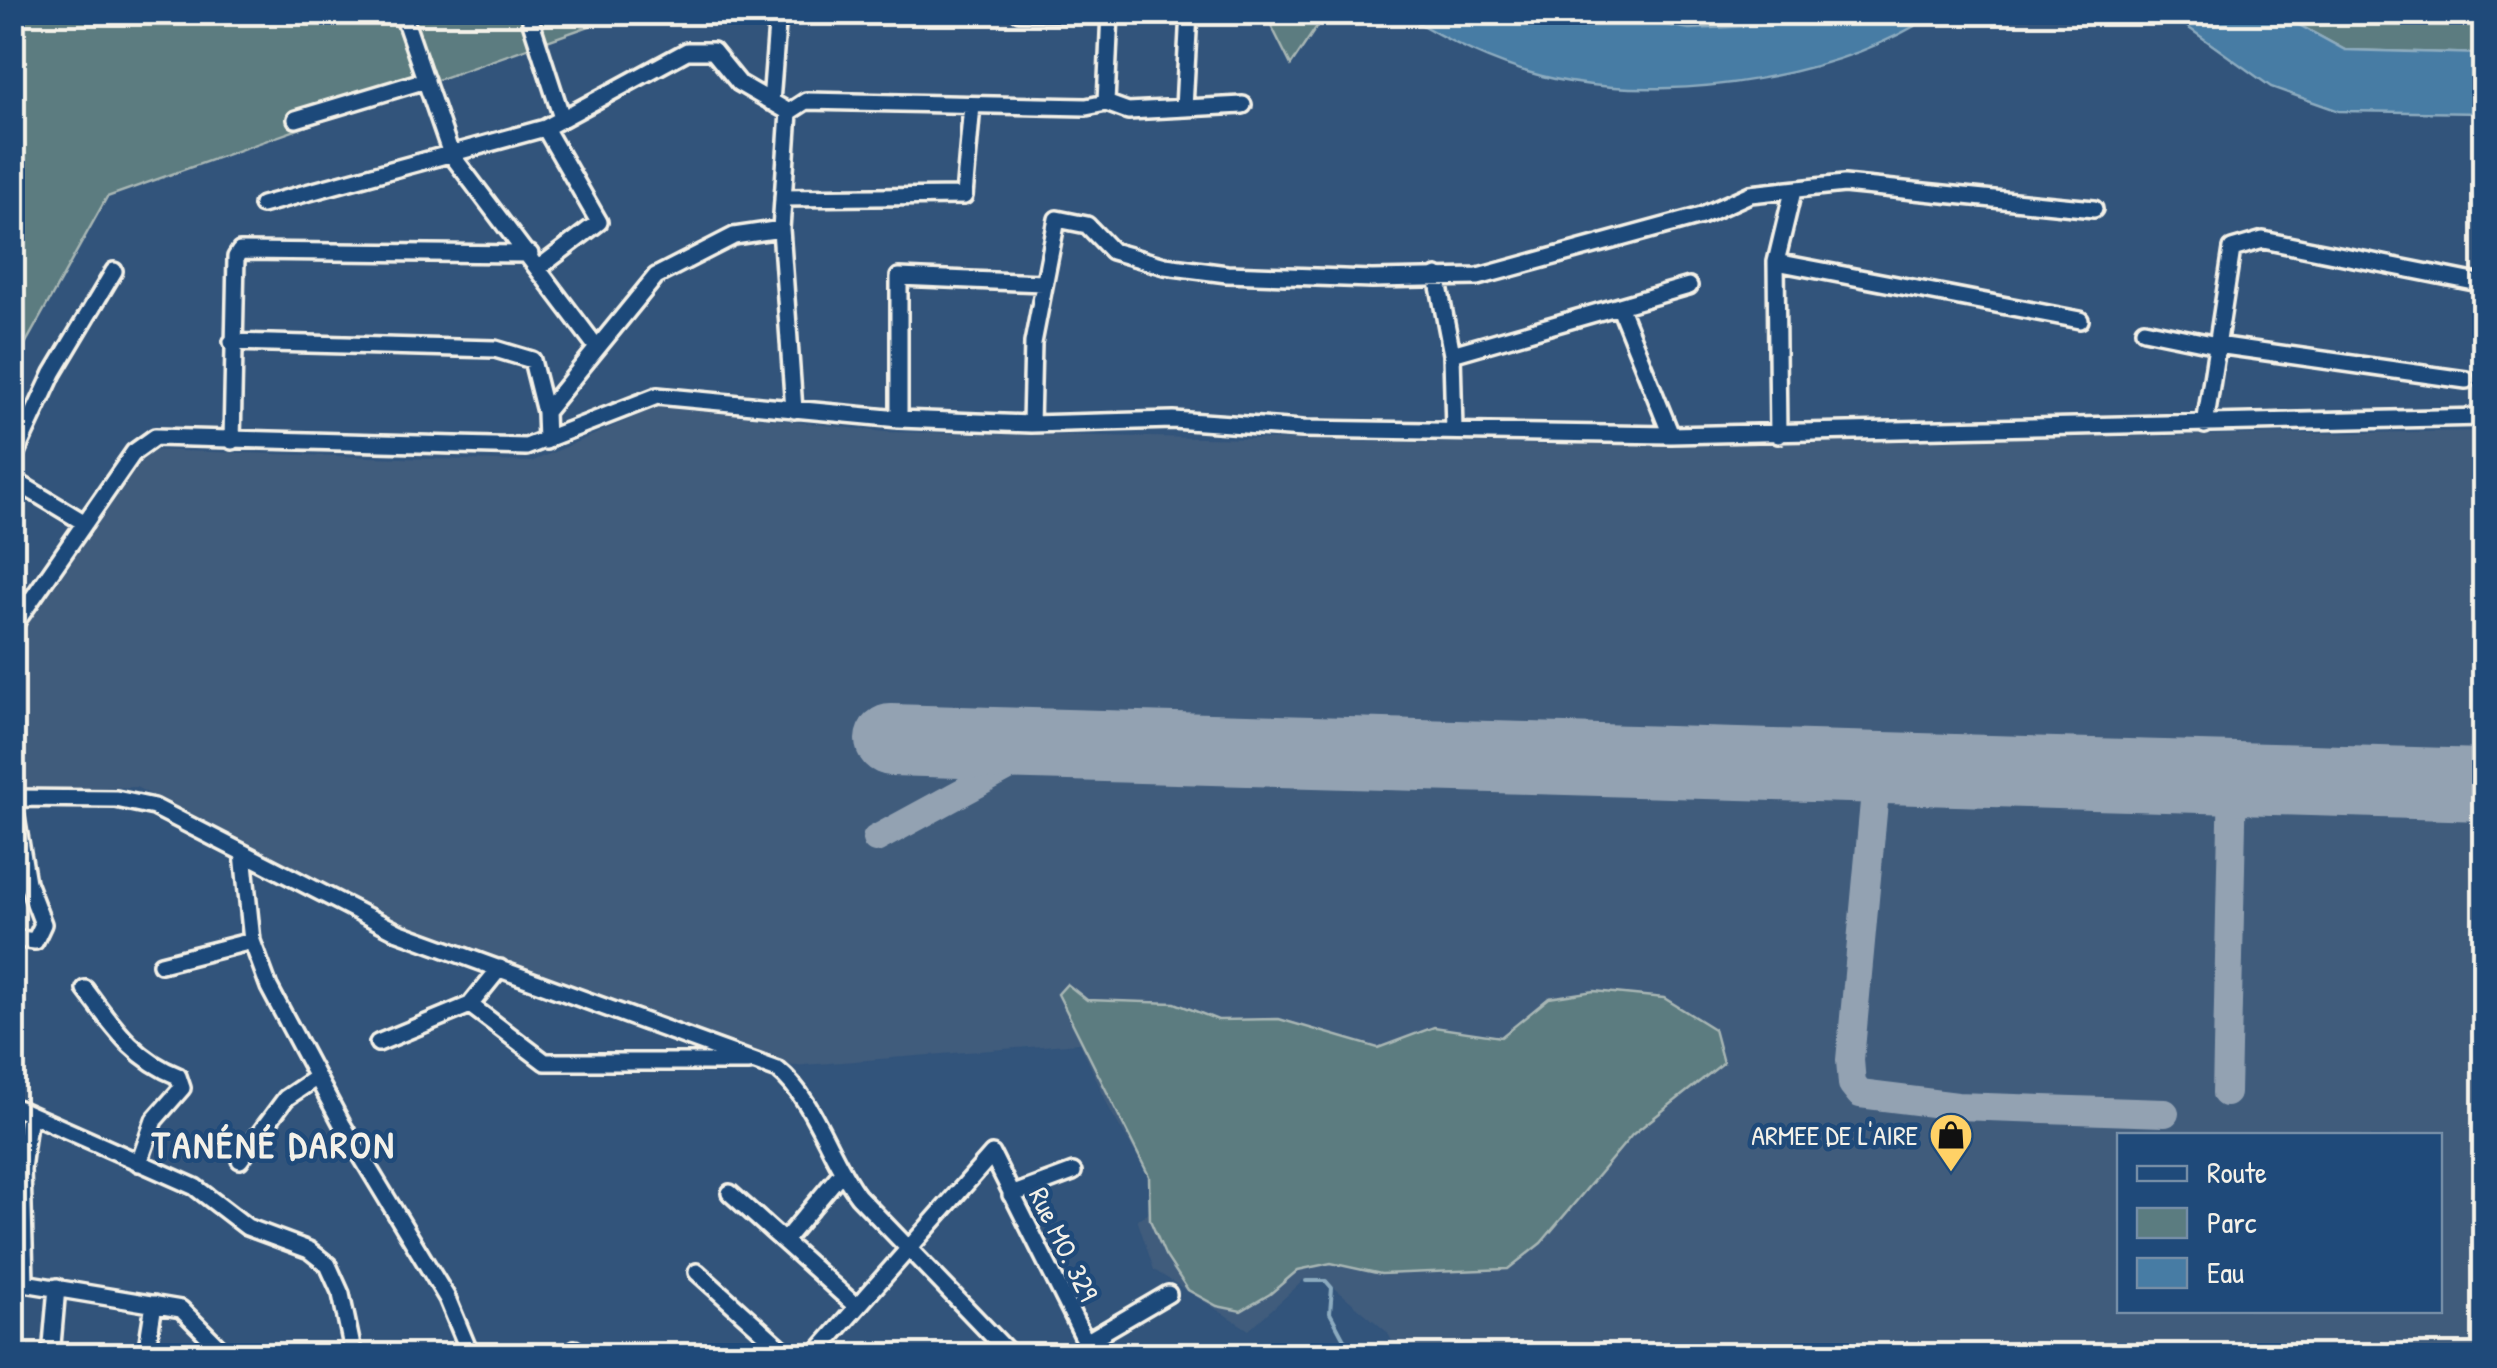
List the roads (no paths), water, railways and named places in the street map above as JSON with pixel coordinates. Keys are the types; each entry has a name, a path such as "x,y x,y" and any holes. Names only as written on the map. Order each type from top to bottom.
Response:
{"street":[{"path":"402,12 452,154 596,345"},
{"path":"771,102 778,12"},
{"path":"1019,12 1110,13 1106,103"},
{"path":"1184,108 1189,12"},
{"path":"532,22 562,118"},
{"path":"262,206 545,128 687,51 713,51 739,83 789,112"},
{"path":"296,118 426,80"},
{"path":"789,112 806,101 1086,107 1106,103 1128,110 1242,105"},
{"path":"783,198 964,196 972,105"},
{"path":"789,112 781,229 794,410"},
{"path":"232,441 236,257 248,248 535,260 599,222 545,128"},
{"path":"1030,424 1032,344 1057,219 1087,224 1112,252 1165,266 1282,276 1478,277 1700,216 1750,194 1844,184 2094,209"},
{"path":"1778,435 1776,262 1792,191"},
{"path":"544,412 656,276 734,236 781,229"},
{"path":"2205,425 2232,249 2263,240 2484,284"},
{"path":"1776,262 2080,320"},
{"path":"12,461 53,372 114,271"},
{"path":"1437,276 1452,354 1454,431"},
{"path":"898,419 898,277 1042,283"},
{"path":"1452,354 1689,286"},
{"path":"1620,308 1671,435"},
{"path":"2144,330 2217,346 2466,380"},
{"path":"232,342 495,349 532,360 546,441"},
{"path":"12,628 145,441 155,437 526,447 657,396 898,419 1030,424 1173,420 1303,429 1671,435 2484,418"},
{"path":"12,479 85,523"},
{"path":"12,938 35,941 43,924 26,882 13,799 116,799 154,807 398,932 763,1062 792,1081 841,1173 1012,1356"},
{"path":"243,854 252,941 269,987 447,1298 471,1356"},
{"path":"161,964 252,941"},
{"path":"378,1044 470,1006 500,968"},
{"path":"86,989 124,1041 153,1066 178,1076 182,1088 154,1120 139,1163"},
{"path":"470,1006 545,1062 763,1062"},
{"path":"240,1160 286,1098 317,1076"},
{"path":"12,1106 195,1187 247,1227 309,1250 328,1265 342,1294 354,1356"},
{"path":"29,1115 22,1169 19,1281 181,1310 228,1356"},
{"name":"Rue MO. 329","path":"911,1246 992,1154 1090,1349"},
{"path":"1011,1195 1073,1172"},
{"path":"784,1241 841,1173"},
{"path":"730,1193 858,1307"},
{"path":"814,1356 911,1246"},
{"path":"697,1272 790,1356"},
{"path":"51,1356 57,1288"},
{"path":"1090,1349 1168,1294"},
{"path":"146,1354 154,1304"},
{"path":"569,1356 575,1349 583,1356"}],"water":[{"path":"1402,13 1600,13 1689,29 1809,23 1828,13 1936,13 1897,35 1808,68 1760,79 1662,88 1570,82 1526,72 1462,46"},
{"path":"2168,13 2277,13 2345,50 2484,54 2484,113 2339,111 2271,87"}],"waterway":[{"path":"1306,1281 1326,1281 1332,1288 1330,1313 1353,1356"}],"place":[{"name":"ARMEE DE L'AIRE","path":"1951,1173"}],"district":[{"name":"TANÉNÉ DARON","path":"274,1144"}]}
